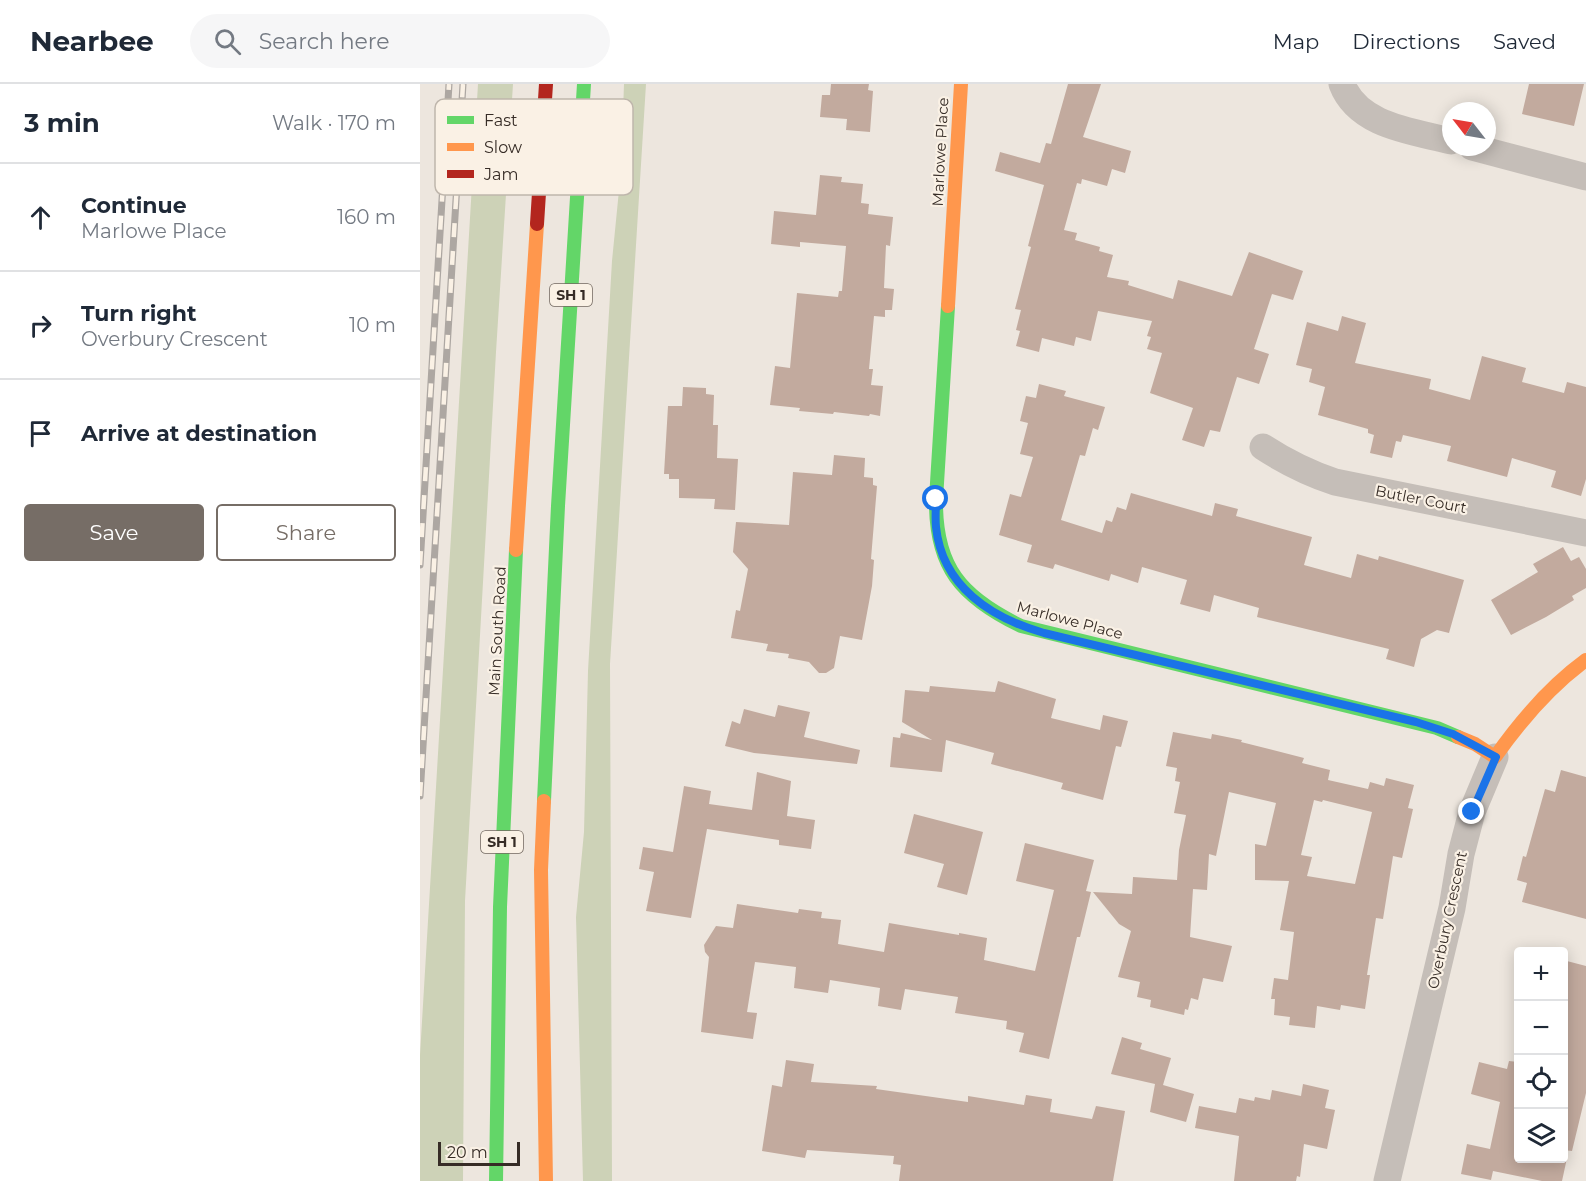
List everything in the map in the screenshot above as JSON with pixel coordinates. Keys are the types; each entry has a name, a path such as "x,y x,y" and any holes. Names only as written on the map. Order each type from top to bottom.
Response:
{"main road":[{"name":"Main South Road","path":"545,99 546,84"},
{"name":"SH 1","path":"583,99 584,84"},
{"name":"Marlowe Place","path":"961,84 936,499 936,527 940,547 959,584 977,602 1021,626 1426,725 1453,734 1496,757"},
{"name":"Main South Road","path":"496,1181 496,1048 505,783 539,195"},
{"name":"SH 1","path":"546,1181 541,870 558,506 577,195"},
{"name":"Overbury Crescent","path":"1496,757 1511,733 1538,701 1566,674 1586,660"}],"street":[{"path":"1342,84 1345,93 1355,106 1371,118 1442,139"},
{"path":"1496,153 1586,177"},
{"name":"Butler Court","path":"1263,447 1302,470 1335,482 1586,533"},
{"name":"Overbury Crescent","path":"1387,1181 1452,908 1466,835 1482,786 1496,757"}],"green space":[{"path":"478,84 513,84 512,99 477,99"},
{"path":"624,84 646,84 610,664 612,1181 583,1181 576,917 584,832 588,671 612,261 619,195 633,195 633,99 623,99"},
{"path":"471,195 506,195 465,901 463,1181 420,1181 420,1055"}],"building":[{"path":"831,84 869,84 868,90 873,91 870,132 846,130 847,119 820,117 822,95 830,95"},
{"path":"1068,84 1101,84 1083,137 1131,151 1125,173 1112,169 1107,186 1082,179 1081,184 1077,183 1064,230 1077,233 1075,240 1100,247 1099,251 1113,255 1107,277 1129,281 1128,285 1173,299 1178,280 1232,296 1249,252 1303,271 1293,300 1272,294 1254,349 1269,354 1259,384 1237,377 1220,432 1210,430 1204,447 1182,440 1193,408 1150,393 1162,353 1147,349 1151,337 1147,336 1152,321 1098,311 1091,341 1076,337 1074,346 1042,338 1039,352 1016,346 1020,331 1016,330 1021,310 1015,309 1044,185 995,171 1000,152 1040,163 1046,143 1051,144"},
{"path":"1529,84 1584,84 1574,126 1522,114"},
{"path":"820,175 842,177 841,182 863,184 861,203 869,204 868,214 893,217 890,246 886,245 884,288 894,289 892,310 885,310 885,317 874,316 869,369 873,369 871,385 883,386 880,416 799,411 800,408 770,405 775,366 790,368 797,293 838,297 839,291 842,291 846,246 800,242 800,247 771,244 774,211 816,215"},
{"path":"1342,316 1366,323 1355,363 1431,379 1429,389 1470,400 1482,356 1526,368 1522,382 1564,393 1567,382 1586,387 1586,479 1581,496 1551,487 1556,471 1512,458 1507,477 1447,461 1451,446 1403,435 1401,442 1396,441 1392,458 1370,453 1374,435 1368,433 1368,429 1318,415 1325,387 1309,382 1312,369 1296,365 1307,322 1338,331"},
{"path":"1039,384 1066,391 1064,396 1105,407 1098,430 1093,428 1085,456 1080,455 1061,520 1102,533 1106,520 1112,522 1117,507 1126,510 1131,493 1212,516 1215,503 1238,509 1236,516 1312,537 1304,565 1351,578 1357,554 1378,560 1379,556 1464,580 1449,633 1437,630 1421,639 1414,667 1386,659 1389,649 1257,617 1259,608 1214,595 1210,612 1180,604 1187,580 1142,567 1138,583 1111,574 1109,581 1055,564 1053,569 1027,562 1032,545 999,535 1010,494 1021,497 1033,457 1020,454 1028,423 1020,421 1026,396 1036,398"},
{"path":"683,387 706,388 706,394 714,395 713,425 718,425 717,458 738,459 735,510 714,509 715,499 679,498 679,479 669,479 669,474 664,474 668,406 682,406"},
{"path":"834,455 865,458 864,477 873,478 873,485 877,486 871,559 874,560 872,586 862,640 840,636 834,668 826,673 819,673 809,662 788,658 789,654 766,651 768,644 731,638 736,610 740,611 748,569 733,552 736,522 789,525 793,472 832,475"},
{"path":"1563,547 1571,561 1579,557 1586,569 1586,588 1572,596 1574,600 1511,635 1491,600 1538,572 1533,564"},
{"path":"998,681 1056,699 1051,718 1100,730 1103,715 1128,721 1121,747 1116,746 1103,800 1061,789 1063,783 991,764 994,753 946,740 942,772 890,767 893,737 900,738 901,733 932,740 902,722 905,690 929,692 930,686 995,692"},
{"path":"778,705 810,712 804,737 860,750 857,764 754,753 725,746 732,721 740,724 744,709 775,717"},
{"path":"1173,732 1211,739 1212,734 1304,758 1302,763 1330,770 1328,780 1368,789 1370,782 1384,786 1386,778 1414,785 1408,808 1413,809 1402,858 1393,856 1383,919 1376,918 1367,975 1370,975 1365,1009 1341,1005 1340,1010 1317,1006 1315,1028 1289,1025 1290,1017 1274,1015 1275,999 1271,999 1274,978 1288,980 1294,932 1280,930 1289,881 1255,880 1255,844 1266,846 1276,803 1229,792 1216,856 1209,854 1207,890 1193,889 1190,937 1232,946 1223,982 1203,978 1198,1000 1191,998 1184,1015 1150,1007 1151,1000 1137,997 1140,982 1118,977 1131,931 1119,924 1093,892 1132,894 1133,877 1177,880 1179,850 1186,815 1174,813 1180,782 1175,781 1177,768 1166,766","holes":["1314,800 1322,802 1323,800 1372,812 1355,884 1307,876 1312,857 1301,855"]},
{"path":"1561,770 1586,777 1586,919 1522,902 1527,883 1517,880 1523,856 1526,857 1545,789 1555,792"},
{"path":"757,772 791,781 787,816 815,820 811,849 779,845 779,840 707,829 691,918 646,911 654,872 639,869 643,847 673,852 684,786 711,791 709,804 752,810"},
{"path":"914,814 983,832 967,895 937,887 944,864 904,853"},
{"path":"1025,843 1094,860 1086,891 1091,892 1080,937 1077,937 1049,1059 1019,1052 1024,1033 1006,1029 1007,1021 955,1013 958,997 905,989 901,1010 878,1006 880,988 830,980 828,993 794,988 796,967 755,962 747,1012 757,1013 753,1039 701,1032 709,957 704,945 716,926 733,928 737,904 798,913 799,909 822,912 821,918 841,920 838,944 884,952 889,923 987,938 984,960 1035,971 1054,890 1016,881"},
{"path":"1568,961 1586,966 1586,1093 1572,1151 1568,1151"},
{"path":"1122,1037 1142,1043 1140,1049 1171,1058 1163,1085 1194,1094 1186,1122 1150,1112 1155,1084 1111,1074"},
{"path":"786,1060 814,1064 811,1082 877,1086 876,1089 968,1102 968,1096 1024,1105 1026,1095 1052,1099 1050,1112 1092,1119 1096,1106 1125,1111 1113,1181 899,1181 901,1165 893,1164 894,1156 807,1150 805,1158 762,1151 772,1085 782,1087"},
{"path":"1509,1061 1514,1062 1514,1163 1566,1163 1562,1181 1542,1181 1493,1171 1491,1180 1461,1174 1467,1144 1490,1149 1500,1102 1471,1094 1479,1062 1507,1069"},
{"path":"1303,1084 1329,1090 1325,1108 1335,1110 1327,1149 1304,1144 1300,1177 1297,1176 1296,1181 1234,1181 1239,1136 1195,1128 1199,1106 1236,1113 1239,1098 1254,1101 1255,1097 1270,1100 1272,1090 1301,1096"}],"railway":[{"path":"448,99 449,84"},
{"path":"462,99 463,84"},
{"path":"420,565 442,195"},
{"path":"420,796 456,195"}],"traffic: fast":[{"path":"583,99 584,84"},
{"path":"544,801 558,506 577,195"},
{"path":"948,306 936,499 937,523 940,543 947,561 967,591 1000,615 1021,626 1437,728 1458,737"},
{"path":"496,1181 500,907 516,550"}],"traffic: slow":[{"path":"948,306 961,84"},
{"path":"516,550 537,224"},
{"path":"1458,737 1475,744 1495,757 1536,705 1586,660"},
{"path":"544,801 541,870 546,1181"}],"traffic: jam":[{"path":"545,99 546,84"},
{"path":"537,224 539,195"}],"route":[{"path":"936,499 936,527 940,547 947,562 959,584 977,602 999,616 1044,633 1366,709 1453,734 1496,757 1472,812"}]}
